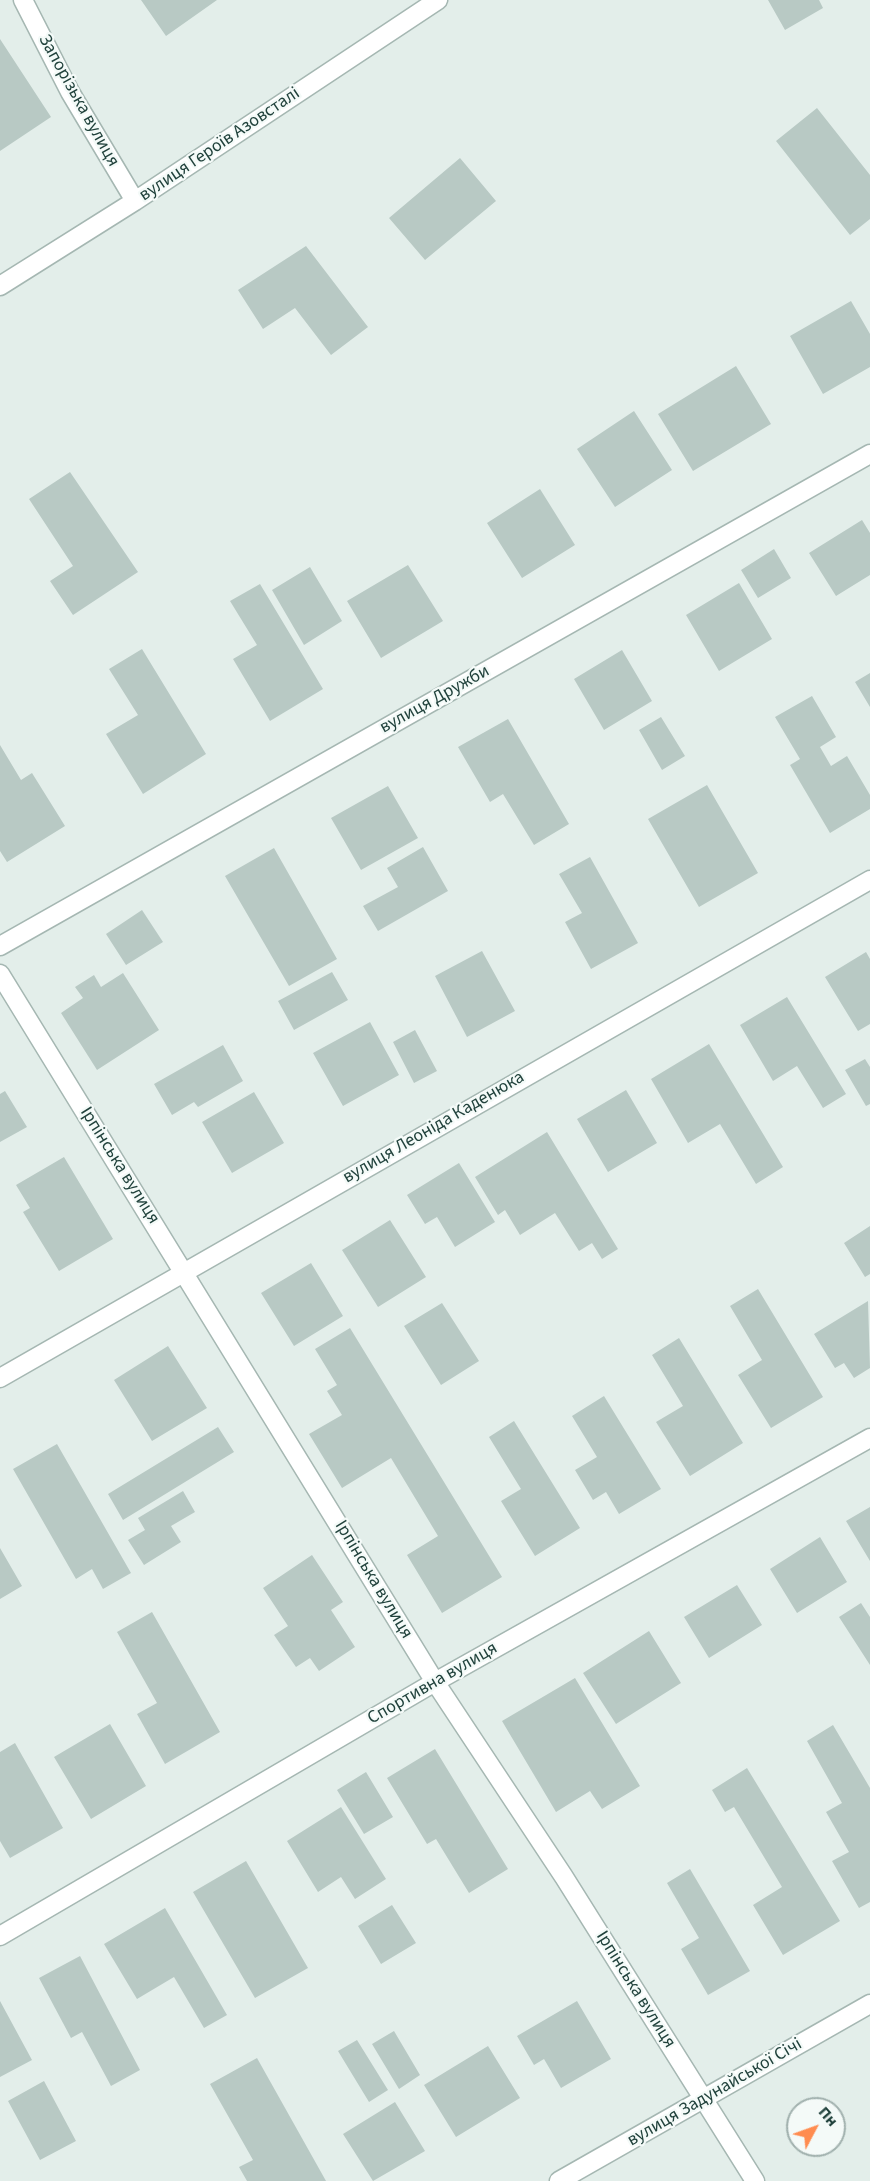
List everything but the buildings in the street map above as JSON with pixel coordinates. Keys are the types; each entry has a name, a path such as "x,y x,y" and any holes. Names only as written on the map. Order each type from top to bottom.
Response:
{"street":[{"name":"Запорізька вулиця","path":"23,0 70,92 135,201"},
{"name":"вулиця Героїв Азовсталі","path":"0,286 135,201 438,0"},
{"name":"вулиця Дружби","path":"0,946 870,454"},
{"name":"вулиця Леоніда Каденюка","path":"0,1378 153,1292 183,1271 870,880"},
{"name":"Ірпінська вулиця","path":"0,974 435,1682 564,1877 755,2181"},
{"name":"Спортивна вулиця","path":"0,1936 435,1682 870,1438"},
{"name":"вулиця Задунайської Січі","path":"560,2181 870,2004"}]}
